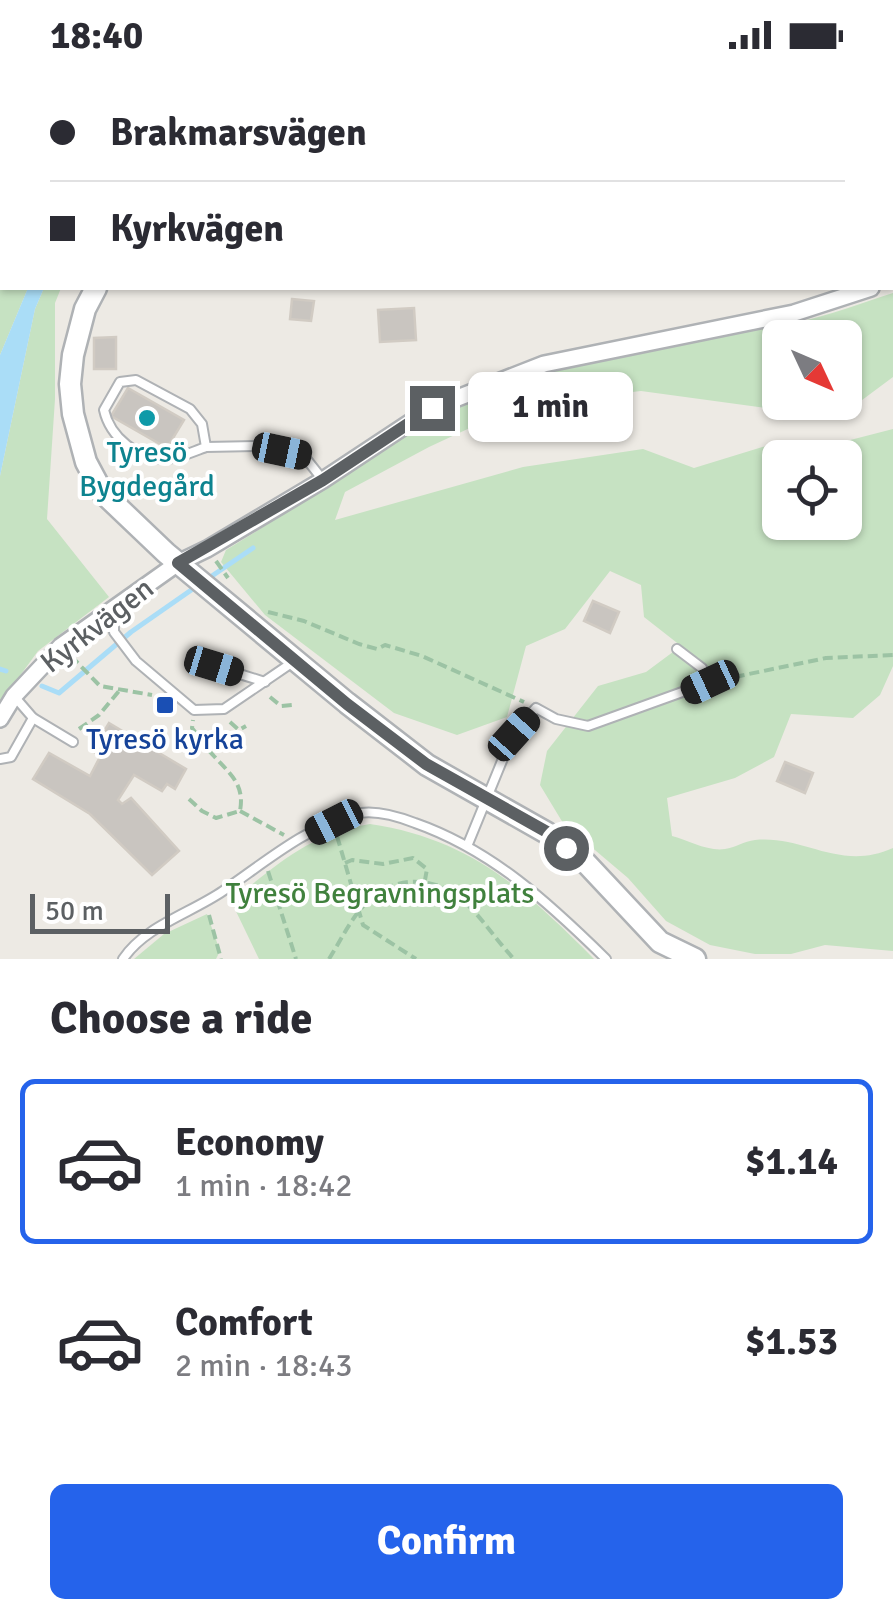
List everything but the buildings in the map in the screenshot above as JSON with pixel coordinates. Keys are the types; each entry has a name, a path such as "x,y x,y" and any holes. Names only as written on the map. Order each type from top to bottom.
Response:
{"street":[{"path":"95,290 73,355 70,384 86,462 102,492 178,563 426,764 547,832 586,863 660,942 694,959"},
{"name":"Kyrkvägen","path":"0,719 14,696 60,646 114,607 178,563 323,480 432,408 544,364 794,313 865,290"}],"lane":[{"path":"206,447 202,424 190,409 136,380 120,382 104,410 106,420 130,449 152,458 169,459 206,447 259,446 304,456 323,480"},
{"path":"114,607 116,635 136,660 194,710 224,709 296,660"},
{"path":"468,844 514,734 536,708 556,719 588,726 710,682 702,668 677,649"},
{"path":"200,652 214,666 265,682"},
{"path":"14,696 33,718 72,742"},
{"path":"0,759 11,758 33,718"},
{"path":"122,959 139,940 205,902 296,841 358,813 398,816 468,844 524,884 606,959"}],"path":[{"path":"218,564 232,584"},
{"path":"262,611 304,621 376,649 385,646 422,656 536,708"},
{"path":"710,682 826,658 893,654"},
{"path":"81,666 100,686 152,695"},
{"path":"74,732 98,714 118,691"},
{"path":"270,696 281,706 292,705"},
{"path":"194,710 192,728 213,756 233,773 243,796 240,811"},
{"path":"229,721 239,730 246,726"},
{"path":"189,798 216,818 240,811 296,841"},
{"path":"334,822 363,925 416,959"},
{"path":"345,863 352,860 383,864 413,858 427,869 424,882"},
{"path":"265,862 296,959"},
{"path":"329,959 370,898 412,880 434,883 468,905 514,959"},
{"path":"205,902 221,959"}],"green space":[{"path":"0,290 27,290 0,355"},
{"path":"43,290 60,290 55,303 55,399 47,519 109,597 38,651 0,703 0,476 35,309"},
{"path":"893,293 893,377 862,400 862,320 805,320"},
{"path":"762,329 762,407 641,391 519,405 345,492 335,520 523,467 643,449 694,468 762,447 762,540 862,540 862,440 850,440 893,429 893,666 880,695 853,718 791,714 774,757 735,778 667,798 672,836 712,849 755,840 856,856 893,848 893,951 825,945 791,954 755,954 710,945 666,921 628,878 563,823 540,785 547,751 598,686 646,672 681,646 644,617 641,585 610,571 565,629 526,646 507,717 457,735 394,713 265,615 221,562 226,550 380,450 459,405 544,372"},
{"name":"Tyresö Begravningsplats","path":"370,824 438,842 494,871 544,911 594,959 259,959 231,901 311,843"},
{"path":"207,914 220,951 216,959 134,959 164,934"}],"water":[{"path":"27,290 43,290 35,309 0,476 0,355"}],"waterway":[{"path":"206,580 253,548"},
{"path":"42,686 59,693 131,632 197,586"},
{"path":"0,669 6,671"}],"place":[{"name":"Tyresö Bygdegård","path":"147,418"},
{"name":"Tyresö kyrka","path":"165,705"}],"route":[{"path":"432,408 323,480 178,563 347,704 426,764 547,832 566,848"}]}
